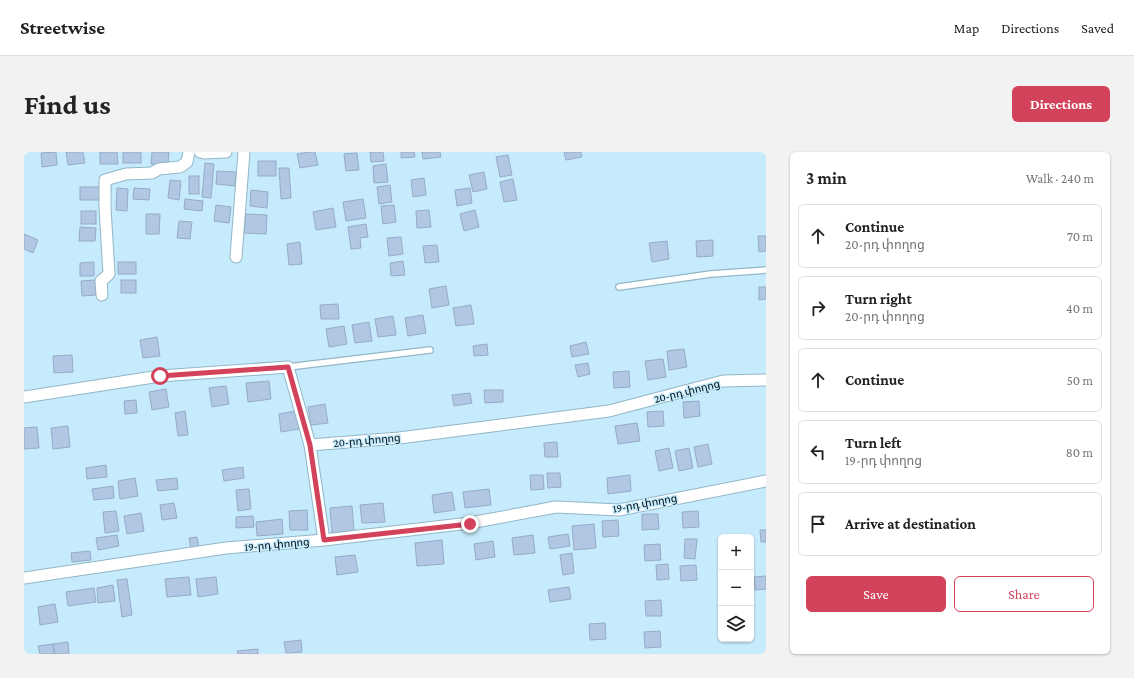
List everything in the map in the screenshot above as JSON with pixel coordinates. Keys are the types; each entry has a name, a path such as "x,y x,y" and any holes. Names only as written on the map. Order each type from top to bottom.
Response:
{"street":[{"path":"102,295 101,281 109,274 105,180 126,174 152,174 159,168 180,167 187,162 189,152"},
{"path":"200,152 204,154 226,152"},
{"path":"236,257 244,152"},
{"path":"24,397 160,376 288,367 310,445 324,540"},
{"name":"20-րդ փողոց","path":"310,445 399,438 610,411 723,381 766,380"},
{"name":"19-րդ փողոց","path":"24,578 226,548 324,540 470,524 556,507 619,510 766,481"}],"lane":[{"path":"619,287 711,274 766,270"},
{"path":"288,367 430,350"}],"building":[{"path":"56,152 57,165 42,167 41,153"},
{"path":"66,152 83,152 85,163 68,165"},
{"path":"100,152 117,152 118,164 100,164"},
{"path":"123,152 141,152 141,163 123,163"},
{"path":"152,152 169,152 168,165 151,164"},
{"path":"315,152 318,165 300,168 297,154"},
{"path":"370,152 383,152 384,161 371,162"},
{"path":"401,152 414,152 415,157 401,158"},
{"path":"422,152 440,152 441,157 423,159"},
{"path":"564,152 581,152 582,157 566,160"},
{"path":"357,153 359,170 346,171 344,154"},
{"path":"508,155 512,175 500,177 496,157"},
{"path":"258,161 276,161 276,176 258,176"},
{"path":"205,163 214,164 211,198 202,197"},
{"path":"386,164 388,182 374,183 373,166"},
{"path":"279,168 289,168 291,198 281,199"},
{"path":"217,171 236,172 235,186 216,184"},
{"path":"484,172 487,189 473,192 469,175"},
{"path":"189,176 199,176 199,194 189,194"},
{"path":"424,178 426,195 413,197 411,180"},
{"path":"513,179 517,200 504,202 500,182"},
{"path":"170,180 181,181 179,200 168,198"},
{"path":"390,185 392,202 379,204 377,187"},
{"path":"80,187 100,187 100,200 80,200"},
{"path":"117,188 128,189 127,211 116,210"},
{"path":"134,188 150,189 149,200 133,199"},
{"path":"470,188 472,203 457,206 455,190"},
{"path":"251,190 268,192 267,208 250,206"},
{"path":"185,199 203,201 202,211 184,209"},
{"path":"363,199 366,218 346,221 343,202"},
{"path":"216,205 231,207 229,223 214,221"},
{"path":"394,205 396,222 383,224 381,206"},
{"path":"333,208 336,227 316,230 313,212"},
{"path":"429,210 431,227 417,228 416,211"},
{"path":"475,210 479,227 464,231 460,214"},
{"path":"81,211 96,211 96,224 81,224"},
{"path":"146,214 160,214 159,234 146,234"},
{"path":"246,214 267,215 266,234 244,233"},
{"path":"179,221 192,222 190,239 177,238"},
{"path":"366,224 368,237 360,238 361,248 351,249 348,227"},
{"path":"80,227 96,228 95,241 79,241"},
{"path":"24,234 38,240 33,253 24,249"},
{"path":"758,236 766,236 766,251 759,252"},
{"path":"401,237 403,254 389,256 387,238"},
{"path":"713,240 713,256 697,257 696,241"},
{"path":"667,241 669,259 652,262 649,243"},
{"path":"300,242 302,264 289,265 287,244"},
{"path":"437,245 439,262 425,263 423,246"},
{"path":"403,261 405,275 391,276 390,263"},
{"path":"94,262 94,276 80,276 80,263"},
{"path":"118,262 136,262 136,274 118,274"},
{"path":"95,280 96,295 82,296 81,281"},
{"path":"121,280 136,280 136,293 121,293"},
{"path":"446,286 449,305 432,308 429,289"},
{"path":"759,287 766,287 766,299 759,300"},
{"path":"338,304 339,319 321,319 320,305"},
{"path":"471,305 474,324 456,326 453,308"},
{"path":"423,315 426,333 408,336 405,318"},
{"path":"393,316 396,335 378,337 375,319"},
{"path":"369,322 372,341 355,343 352,325"},
{"path":"344,326 347,344 329,347 326,329"},
{"path":"157,337 160,356 143,358 140,340"},
{"path":"586,342 589,354 572,357 570,346"},
{"path":"487,344 488,355 474,356 473,346"},
{"path":"684,349 687,367 669,370 667,351"},
{"path":"72,355 73,372 54,373 53,356"},
{"path":"663,359 666,377 648,380 645,361"},
{"path":"588,363 590,374 578,377 575,365"},
{"path":"629,371 630,387 614,388 613,372"},
{"path":"269,381 271,399 248,402 246,383"},
{"path":"226,386 229,404 212,407 209,388"},
{"path":"166,389 169,407 152,410 149,392"},
{"path":"484,390 503,390 503,402 485,403"},
{"path":"470,393 472,403 454,406 452,395"},
{"path":"136,400 137,413 125,414 124,401"},
{"path":"699,401 700,416 684,418 683,402"},
{"path":"325,404 328,423 311,425 308,407"},
{"path":"185,411 188,435 178,436 175,413"},
{"path":"296,411 299,429 281,432 279,414"},
{"path":"663,411 664,426 648,427 647,412"},
{"path":"637,423 640,441 618,444 615,426"},
{"path":"68,426 70,447 53,449 51,428"},
{"path":"37,427 39,448 24,449 24,428"},
{"path":"557,442 558,457 545,457 544,443"},
{"path":"708,444 712,464 698,467 694,447"},
{"path":"669,448 673,468 659,471 655,451"},
{"path":"689,448 693,468 679,471 675,451"},
{"path":"106,465 107,477 87,479 86,468"},
{"path":"243,467 244,478 224,481 222,470"},
{"path":"547,473 560,473 561,487 548,488"},
{"path":"530,475 543,475 544,489 531,490"},
{"path":"630,475 631,491 608,494 607,478"},
{"path":"135,478 138,496 120,499 118,481"},
{"path":"177,478 178,489 158,491 156,480"},
{"path":"113,486 114,498 94,500 92,489"},
{"path":"249,489 251,509 238,511 236,490"},
{"path":"489,489 491,505 465,508 463,492"},
{"path":"452,492 455,510 434,513 432,495"},
{"path":"174,503 177,518 162,520 160,505"},
{"path":"383,503 385,522 362,523 360,505"},
{"path":"352,506 354,531 332,533 330,508"},
{"path":"307,510 308,530 290,530 289,511"},
{"path":"116,511 119,531 105,533 103,512"},
{"path":"698,511 699,527 683,528 682,512"},
{"path":"141,513 144,531 127,534 124,516"},
{"path":"642,514 658,514 659,529 642,530"},
{"path":"253,516 254,527 236,528 236,517"},
{"path":"282,519 283,534 257,536 256,522"},
{"path":"618,520 619,536 603,537 602,521"},
{"path":"594,524 596,548 574,550 572,526"},
{"path":"760,530 766,530 766,542 761,542"},
{"path":"568,534 570,546 550,549 548,537"},
{"path":"117,535 119,546 98,550 96,538"},
{"path":"533,535 535,553 514,555 512,538"},
{"path":"197,537 199,548 191,550 189,538"},
{"path":"685,539 697,539 695,559 684,558"},
{"path":"442,540 444,564 417,566 415,543"},
{"path":"493,541 495,557 476,560 474,544"},
{"path":"660,544 661,560 645,561 644,545"},
{"path":"90,551 91,560 72,562 71,553"},
{"path":"572,553 574,573 563,575 560,555"},
{"path":"355,555 358,572 337,575 335,557"},
{"path":"668,564 669,579 657,580 656,565"},
{"path":"696,565 697,580 681,581 680,566"},
{"path":"766,576 766,589 755,590 754,577"},
{"path":"189,577 191,595 167,597 165,579"},
{"path":"216,577 218,594 198,597 196,579"},
{"path":"127,579 132,615 122,617 117,580"},
{"path":"113,585 115,601 98,603 97,588"},
{"path":"569,587 571,599 550,602 548,590"},
{"path":"94,588 96,602 68,606 66,592"},
{"path":"661,600 662,616 646,616 645,601"},
{"path":"55,604 58,622 40,625 38,607"},
{"path":"605,623 606,639 590,640 589,624"},
{"path":"660,631 661,647 645,648 644,632"},
{"path":"301,640 302,652 286,653 284,642"},
{"path":"68,642 69,654 55,654 53,644"},
{"path":"53,644 54,654 40,654 38,646"},
{"path":"258,649 258,654 238,654 237,651"}],"route":[{"path":"160,376 288,367 310,445 324,540 470,524"}]}
